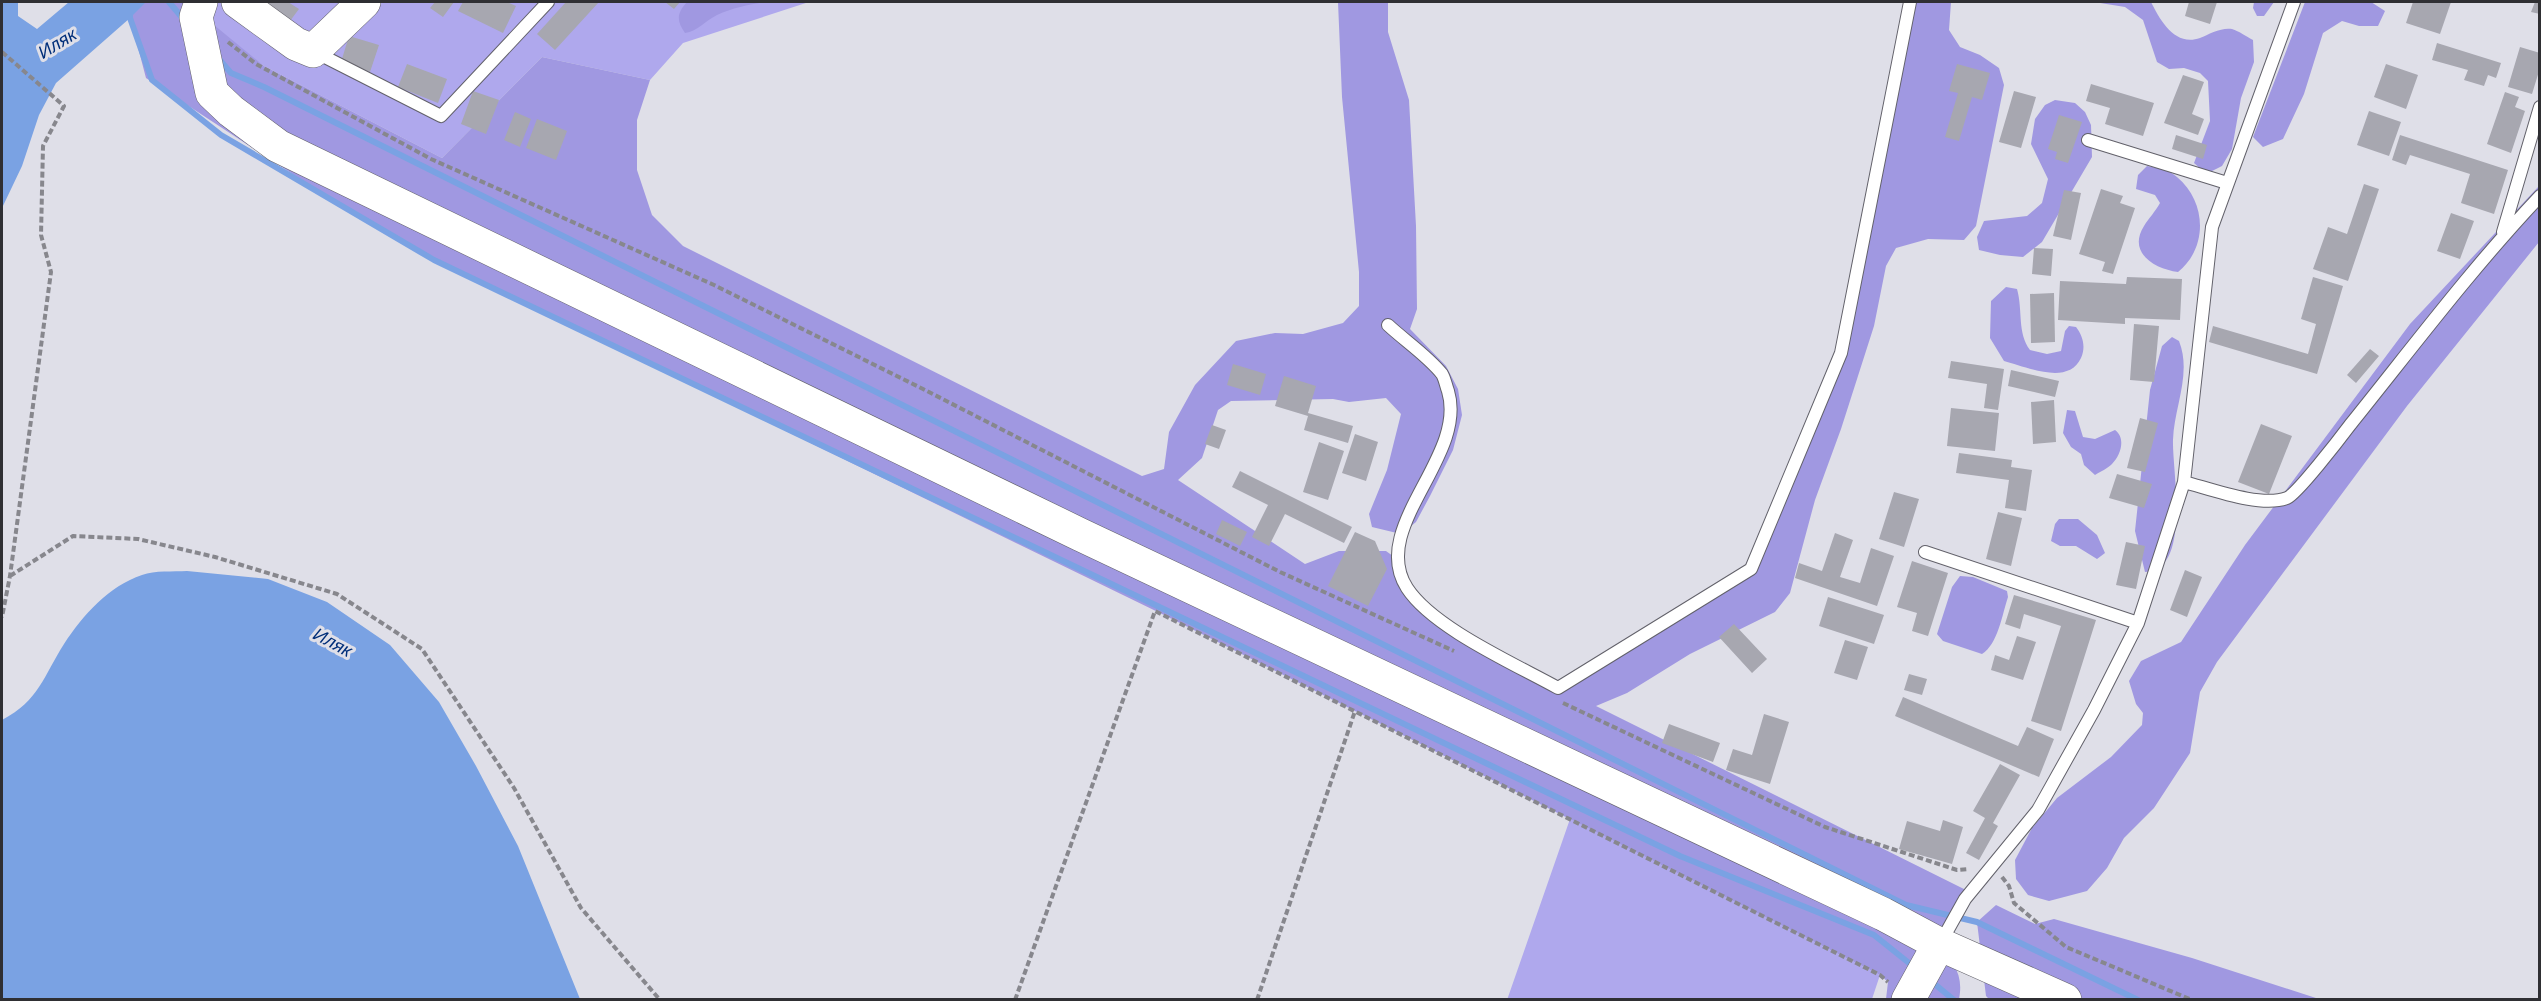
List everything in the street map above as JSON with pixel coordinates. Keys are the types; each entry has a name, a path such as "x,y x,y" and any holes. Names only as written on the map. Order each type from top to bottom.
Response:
{"street":[{"path":"238,2 296,44 313,51 364,2"},
{"path":"201,28 212,93 231,111 278,146 1081,535 1883,914 1922,967 2065,999"}],"lane":[{"path":"313,51 441,116 549,2"},
{"path":"1388,325 1443,375 1452,405 1445,442 1401,534 1397,559 1406,587 1437,620 1558,688 1751,569 1840,353 1910,2"},
{"path":"1922,967 1965,899 1994,871 2038,810 2094,710 2138,623 2184,482 2212,227 2226,183 2294,2"},
{"path":"2502,236 2540,107"},
{"path":"2088,140 2226,183"},
{"path":"2184,482 2268,501 2289,497 2326,455 2502,236 2540,196"},
{"path":"1925,552 2138,623"}],"path":[{"path":"201,28 256,63 431,159 714,285 934,394 1270,567 1458,653"},
{"path":"2,52 64,106 43,146 41,235 51,272 10,576 2,616"},
{"path":"10,576 73,536 138,539 215,557 337,594 423,649 514,788 581,908 660,999"},
{"path":"1015,999 1155,611 1880,975 1922,967"},
{"path":"1555,699 1825,828 1957,870 1971,867 1994,871 2008,885 2014,903 2066,947 2192,999"},
{"path":"1257,999 1355,711"}],"shaded area":[{"path":"145,2 186,2 264,66 442,158 542,57 650,80 637,120 637,170 652,215 683,246 1142,476 1164,469 1169,432 1195,385 1236,341 1275,333 1303,334 1343,323 1359,306 1359,272 1342,97 1338,2 1388,2 1388,32 1409,100 1416,226 1417,309 1410,329 1446,366 1458,389 1462,415 1453,450 1416,522 1401,534 1372,527 1369,514 1387,470 1401,414 1386,398 1349,402 1333,399 1231,401 1218,410 1202,458 1178,480 1305,564 1339,551 1386,551 1397,559 1406,587 1437,620 1558,688 1751,569 1840,353 1907,2 1951,2 1949,30 1960,47 1980,55 1999,68 2004,85 1976,226 1964,240 1928,239 1896,248 1886,266 1874,326 1841,429 1815,500 1790,593 1775,612 1690,654 1627,693 1596,706 1974,894 1938,944 1959,975 1959,999 1886,999 1888,982 1880,975 1162,614 482,283 361,219 146,78 130,17"},
{"path":"210,2 809,2 683,43 650,80 542,57 442,158 264,66 224,36 208,18"},
{"path":"687,2 767,2 723,13 685,33 679,17"},
{"path":"2094,2 2151,2 2164,24 2183,39 2191,40 2216,31 2232,29 2253,40 2254,62 2241,98 2232,149 2222,166 2210,172 2202,170 2194,163 2210,121 2208,81 2200,73 2184,68 2169,69 2157,62 2143,20 2125,7"},
{"path":"2254,2 2274,2 2264,16 2257,16 2253,8"},
{"path":"2305,2 2371,2 2385,11 2378,26 2359,26 2342,21 2323,33 2304,94 2283,139 2263,147 2253,137"},
{"path":"2055,100 2075,103 2085,112 2091,125 2092,157 2042,242 2023,257 1979,250 1977,237 1984,221 2027,216 2042,203 2048,179 2031,144 2035,119 2045,105"},
{"path":"2147,166 2167,171 2177,177 2187,187 2198,212 2199,238 2195,251 2178,272 2153,263 2141,252 2140,236 2160,203 2155,195 2136,189 2138,175"},
{"path":"2539,186 2539,242 2407,406 2217,662 2200,692 2190,753 2154,808 2124,838 2107,868 2087,891 2049,901 2028,895 2016,879 2015,860 2032,828 2057,798 2111,757 2142,725 2143,713 2136,704 2129,681 2141,661 2181,642 2245,545 2410,324"},
{"path":"2006,287 2017,289 2023,336 2030,350 2047,354 2061,351 2065,331 2069,326 2076,327 2082,338 2083,354 2075,366 2057,373 2035,370 2004,361 1990,338 1991,301"},
{"path":"2172,337 2179,341 2184,366 2173,440 2176,495 2174,538 2169,555 2160,567 2145,572 2135,531 2150,390 2162,346"},
{"path":"2067,410 2075,411 2083,437 2095,439 2115,430 2120,437 2121,447 2115,460 2095,475 2084,465 2081,454 2071,447 2063,433"},
{"path":"2059,519 2078,519 2097,535 2105,553 2097,559 2076,546 2060,546 2051,541 2055,524"},
{"path":"1960,576 1973,577 2007,591 2008,597 1996,636 1982,654 1943,641 1937,634 1952,587"},
{"path":"1570,819 1880,975 1872,999 1507,1000"},
{"path":"1996,905 2035,924 2054,919 2192,958 2319,999 2138,1000 2130,996 2123,1000 1989,999 1986,996 1977,922"}],"water":[{"name":"Иляк","path":"2,2 18,2 18,16 37,29 69,2 146,2 56,83 39,115 22,166 2,208"},
{"name":"Иляк","path":"187,571 268,579 327,602 390,645 439,702 476,766 518,846 580,999 2,999 2,720 14,713 33,696 71,633 88,612 108,594 130,580 147,573"}],"building":[{"path":"268,2 288,2 299,9 284,29 261,12"},
{"path":"435,2 454,2 443,17 430,8"},
{"path":"463,2 507,2 516,6 503,33 458,11"},
{"path":"566,2 599,2 555,50 537,34"},
{"path":"665,2 680,2 674,9"},
{"path":"2189,2 2217,2 2210,24 2185,16"},
{"path":"2413,2 2451,2 2440,34 2406,23"},
{"path":"2535,2 2540,2 2540,14 2531,12"},
{"path":"349,36 379,45 370,72 341,62"},
{"path":"2437,43 2501,63 2496,78 2488,75 2484,86 2464,80 2468,70 2432,60"},
{"path":"2520,47 2540,53 2540,68 2532,94 2508,87"},
{"path":"407,64 447,79 438,103 398,87"},
{"path":"1957,64 1990,73 1982,100 1972,97 1959,141 1945,137 1958,93 1949,91"},
{"path":"2386,64 2418,75 2406,109 2374,97"},
{"path":"2183,75 2204,82 2192,114 2204,119 2198,135 2164,123"},
{"path":"2091,84 2154,103 2143,136 2105,124 2110,108 2086,101"},
{"path":"473,91 499,100 486,134 461,124"},
{"path":"2014,91 2036,97 2021,148 1999,142"},
{"path":"2505,92 2519,97 2515,107 2525,111 2511,153 2487,144"},
{"path":"2369,111 2401,122 2389,156 2357,145"},
{"path":"515,112 531,119 520,147 504,140"},
{"path":"2059,115 2082,122 2068,163 2055,159 2057,152 2048,149"},
{"path":"537,119 567,131 556,160 526,148"},
{"path":"2176,135 2207,145 2203,159 2172,149"},
{"path":"2400,135 2508,170 2494,214 2461,203 2470,174 2410,155 2406,165 2392,160"},
{"path":"2364,184 2379,189 2348,281 2313,269 2328,227 2347,234"},
{"path":"2101,189 2123,196 2120,203 2135,208 2113,274 2102,271 2105,262 2079,254"},
{"path":"2064,190 2081,193 2071,240 2053,236"},
{"path":"2451,213 2474,221 2460,259 2437,251"},
{"path":"2034,248 2053,249 2051,276 2032,274"},
{"path":"2127,277 2182,279 2180,320 2125,318 2125,324 2058,320 2060,281 2126,284"},
{"path":"2313,277 2343,286 2317,374 2209,342 2213,326 2308,354 2316,324 2301,319"},
{"path":"2054,293 2055,342 2031,343 2030,294"},
{"path":"2134,324 2159,326 2154,382 2130,380"},
{"path":"2370,349 2379,356 2356,383 2347,375"},
{"path":"1951,361 2004,369 1998,410 1984,408 1987,384 1948,378"},
{"path":"1233,364 1266,374 1260,395 1227,385"},
{"path":"2011,370 2059,381 2055,397 2008,386"},
{"path":"1284,376 1316,386 1308,413 1353,426 1348,443 1304,430 1308,416 1275,406"},
{"path":"2054,400 2056,442 2033,444 2031,402"},
{"path":"1951,408 1999,413 1995,451 1947,446"},
{"path":"2140,418 2158,423 2145,472 2127,468"},
{"path":"2261,424 2292,436 2269,494 2238,482"},
{"path":"1212,425 1226,430 1219,449 1205,444"},
{"path":"1355,434 1378,442 1366,481 1342,473"},
{"path":"1319,442 1344,451 1328,500 1303,492"},
{"path":"1959,453 2012,460 2011,467 2032,470 2026,511 2005,508 2009,480 1956,473"},
{"path":"1240,471 1352,527 1344,543 1285,514 1269,546 1252,537 1268,505 1232,487"},
{"path":"2117,474 2152,484 2144,508 2109,498"},
{"path":"1894,492 1919,499 1904,547 1879,539"},
{"path":"1998,512 2022,518 2011,566 1986,559"},
{"path":"1222,520 1247,532 1240,546 1216,534"},
{"path":"1355,532 1375,541 1387,569 1368,606 1328,586"},
{"path":"1835,533 1853,540 1840,577 1860,583 1871,548 1894,556 1877,606 1795,578 1799,563 1822,571"},
{"path":"2126,542 2145,546 2136,589 2116,585"},
{"path":"1912,561 1948,573 1928,636 1912,631 1917,613 1897,607"},
{"path":"2185,570 2202,577 2187,617 2170,610"},
{"path":"2014,595 2096,620 2061,731 2031,721 2061,626 2024,614 2020,629 2005,624"},
{"path":"1828,597 1884,615 1874,644 1819,626"},
{"path":"1734,624 1767,659 1752,673 1719,637"},
{"path":"2017,636 2036,642 2023,680 1991,670 1995,655 2009,660"},
{"path":"1845,640 1868,647 1857,680 1834,673"},
{"path":"1909,674 1927,679 1922,695 1904,690"},
{"path":"1903,697 2018,746 2027,727 2054,739 2039,777 1895,716"},
{"path":"1764,714 1789,722 1770,784 1726,770 1733,749 1752,755"},
{"path":"1669,724 1720,743 1713,762 1662,743"},
{"path":"2000,764 2020,775 1993,823 1998,826 1979,860 1966,853 1985,818 1973,811"},
{"path":"1943,820 1963,827 1952,864 1899,849 1907,821 1940,831"}],"waterway":[{"path":"130,2 130,18 152,80 221,135 434,260 1680,856 1874,935 1914,967"},
{"path":"169,2 185,21"},
{"path":"218,58 231,73 264,87 1906,905 1977,922 2138,1000"},
{"path":"1931,981 1954,1000"}]}
